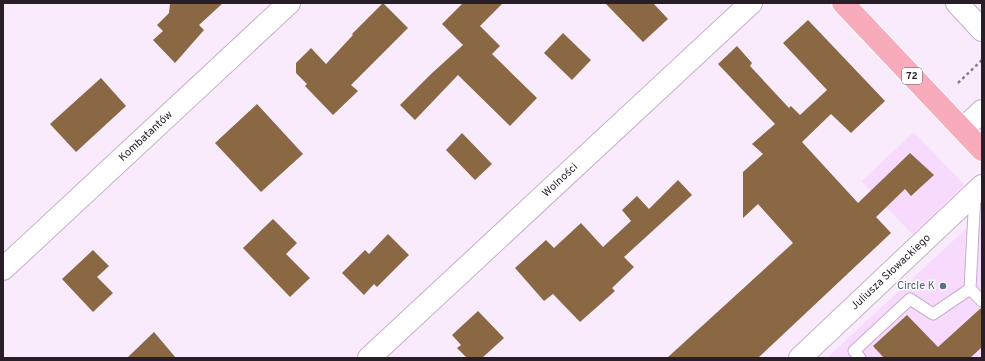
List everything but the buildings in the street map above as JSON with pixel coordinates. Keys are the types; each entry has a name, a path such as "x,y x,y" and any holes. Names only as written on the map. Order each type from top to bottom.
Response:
{"main road":[{"name":"72","path":"842,3 982,150"}],"street":[{"name":"Kombatantów","path":"3,269 289,3"},
{"name":"Wolności","path":"369,358 751,3"},
{"path":"957,3 982,30"},
{"path":"962,129 982,111"},
{"name":"Juliusza Słowackiego","path":"800,358 979,189"}],"lane":[{"path":"970,289 979,189"},
{"path":"970,289 982,301"},
{"path":"860,358 854,351 910,299 933,314 970,289"}],"path":[{"path":"958,83 982,60"}],"shaded area":[{"path":"914,132 964,185 912,234 862,181"},
{"name":"Circle K","path":"982,214 982,358 827,358"}],"place":[{"name":"Circle K","path":"943,286"}]}
